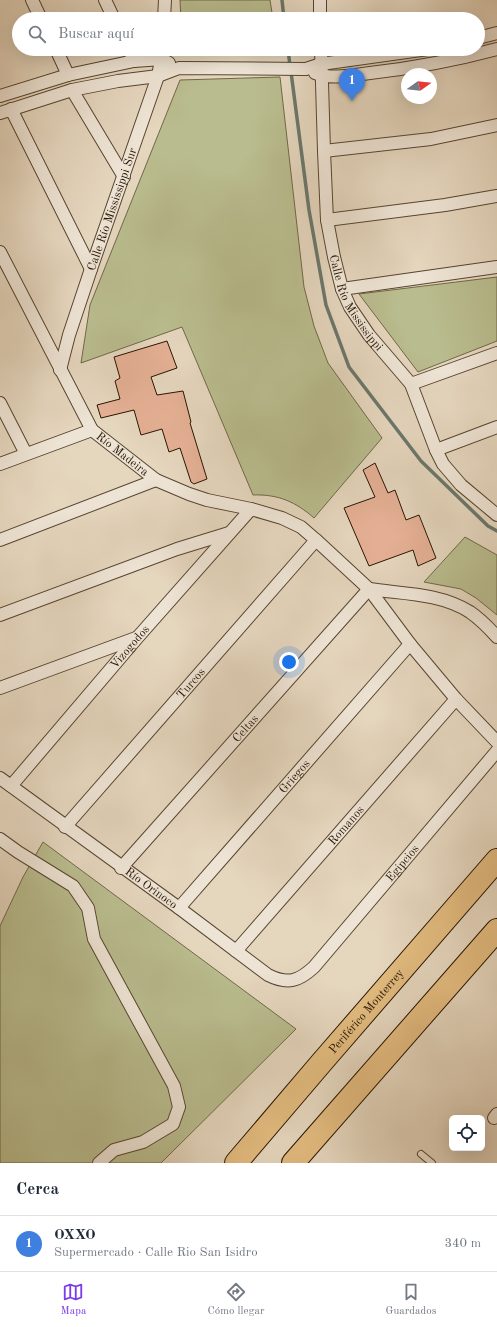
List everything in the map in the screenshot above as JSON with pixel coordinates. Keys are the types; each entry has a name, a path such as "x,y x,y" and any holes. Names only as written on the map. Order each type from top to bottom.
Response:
{"highway":[{"name":"Periférico Monterrey","path":"236,1163 497,860"},
{"path":"293,1163 497,930"}],"street":[{"path":"32,0 38,12"},
{"path":"105,0 111,12"},
{"path":"165,12 166,0"},
{"path":"320,0 320,12"},
{"path":"485,36 497,33"},
{"path":"485,52 497,49"},
{"path":"59,56 68,75"},
{"path":"132,56 134,61"},
{"path":"0,96 68,75 154,56"},
{"name":"Calle Río Mississippi Sur","path":"60,370 69,335 91,269 158,76 162,56"},
{"path":"164,56 179,68"},
{"name":"Calle Río Mississippi","path":"321,56 327,220 342,289 350,307 361,323 411,384 436,450 443,464 484,506 497,515"},
{"path":"322,70 352,60 380,56"},
{"path":"91,269 5,111 72,90 118,81 158,76 179,68 302,69 322,70 349,76 448,61 468,56"},
{"path":"72,90 124,177"},
{"path":"324,151 431,139 497,125"},
{"path":"327,220 445,205 497,196"},
{"name":"Río Madeira","path":"0,252 92,430 156,480 207,500 250,509 282,518 301,527 368,589 410,644 456,699 497,742"},
{"path":"342,289 497,267"},
{"path":"411,384 497,353"},
{"path":"0,403 26,454"},
{"path":"436,450 497,427"},
{"path":"0,464 92,430"},
{"path":"0,540 156,480"},
{"path":"484,506 497,501"},
{"name":"Vizogodos","path":"11,786 137,638 250,509"},
{"path":"0,615 177,550 229,533"},
{"name":"Turcos","path":"65,827 316,540"},
{"path":"368,589 435,597 456,604 471,612 497,637"},
{"name":"Celtas","path":"121,868 368,589"},
{"path":"0,688 137,638"},
{"name":"Griegos","path":"179,908 410,644"},
{"name":"Romanos","path":"236,951 456,699"},
{"name":"Egipcios","path":"306,975 497,751"},
{"name":"Río Orinoco","path":"0,778 121,868 179,908 268,975 278,980 294,980 306,975"},
{"path":"0,839 73,886 88,908 94,939 174,1086 179,1107 173,1124 143,1142 114,1150 99,1163"}],"lane":[{"path":"421,1154 432,1163"}],"green space":[{"path":"180,0 270,0 272,12 181,12"},
{"path":"280,77 304,287 314,326 328,363 382,438 314,518 293,503 286,500 271,496 253,495 182,327 81,363 90,305 180,80"},
{"path":"497,277 497,341 418,372 359,294"},
{"path":"465,537 497,555 497,615 476,598 461,589 424,582"},
{"path":"43,842 296,1029 161,1163 0,1163 0,926 23,877"}],"building":[{"path":"167,341 177,368 151,377 157,395 183,391 190,423 207,479 194,484 191,482 180,448 169,452 162,429 141,435 134,410 101,418 97,405 120,399 115,381 120,378 114,357"},
{"path":"375,463 388,493 395,490 406,520 419,515 436,558 418,566 413,550 369,566 344,508 375,497 363,470"}],"waterway":[{"path":"282,0 283,12"},
{"path":"289,56 290,66"},
{"path":"291,72 309,210 326,305 349,367 421,461 488,526 497,531"}],"place":[{"name":"OXXO","path":"352,101"}]}
